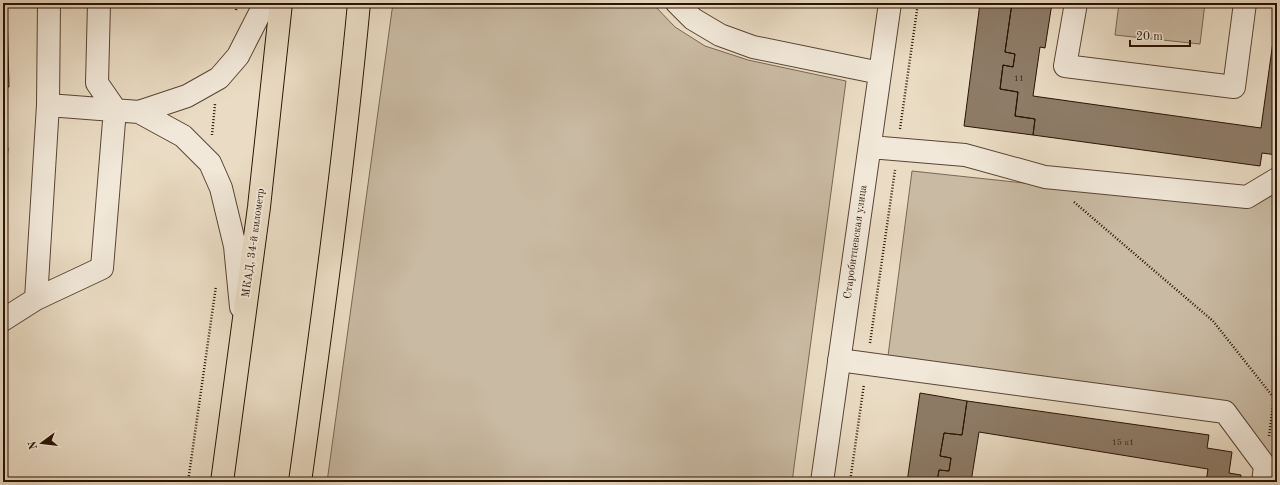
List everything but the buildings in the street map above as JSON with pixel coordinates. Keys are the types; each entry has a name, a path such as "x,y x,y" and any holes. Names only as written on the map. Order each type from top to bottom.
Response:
{"highway":[{"name":"МКАД, 34-й километр","path":"222,482 259,207 281,3"},
{"path":"300,482 336,217 351,90 359,3"},
{"path":"351,90 364,3"}],"street":[{"path":"36,299 48,105 49,3"},
{"path":"3,320 36,299 102,268 114,109 97,83 99,3"},
{"path":"139,112 187,96 219,78 238,56 265,3"},
{"path":"677,3 693,19 720,35 753,47 880,73"},
{"name":"Старобитцевская улица","path":"822,482 890,3"},
{"path":"1076,3 1066,66 1234,87 1245,3"},
{"path":"48,105 139,112 183,136 210,163 221,188 236,246 243,328"},
{"path":"870,146 965,155 1045,177 1247,197 1277,179"},
{"path":"839,360 1225,412 1264,474"}],"path":[{"path":"850,482 918,3"},
{"path":"1069,197 1213,321 1274,398"},
{"path":"1264,474 1277,374"}],"shaded area":[{"path":"393,3 652,3 675,27 705,46 748,60 846,81 792,482 327,482"},
{"path":"1119,3 1205,3 1200,44 1115,35"},
{"path":"912,171 1247,207 1277,189 1277,464 1227,402 888,356"},
{"path":"1277,464 1277,482 1275,482"}]}
